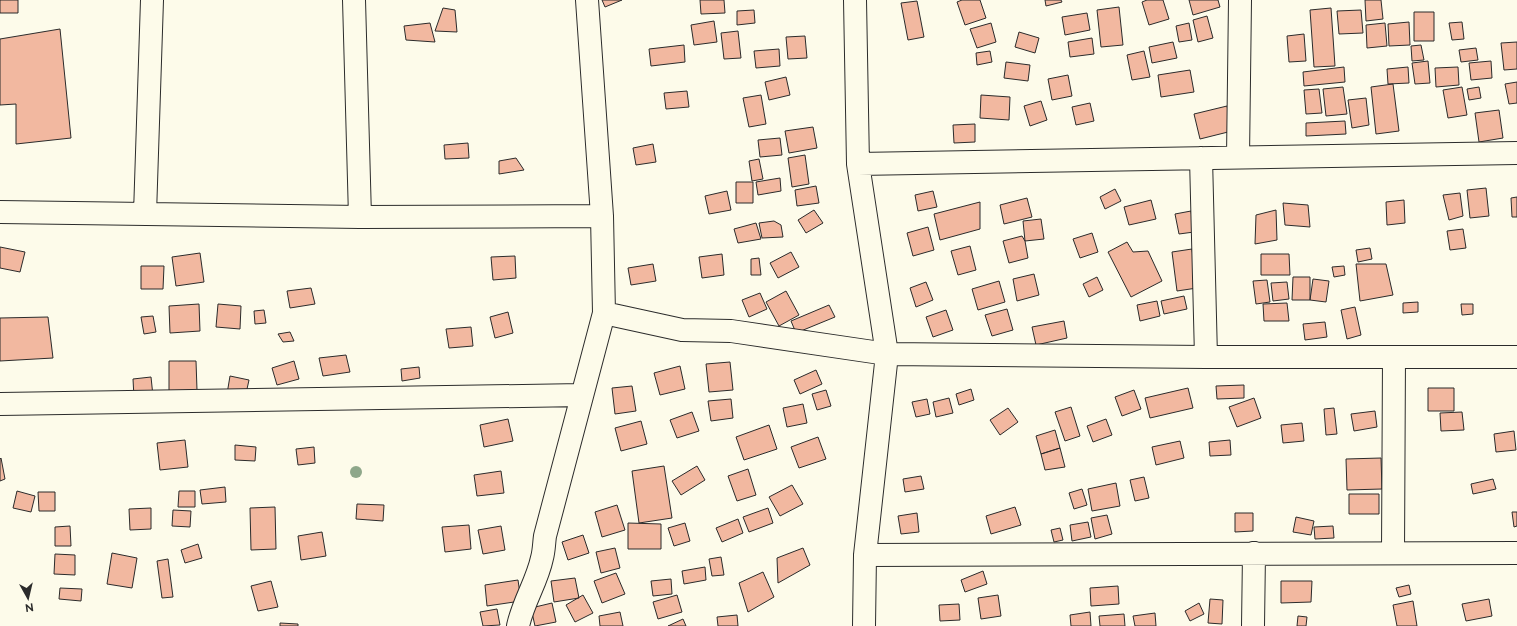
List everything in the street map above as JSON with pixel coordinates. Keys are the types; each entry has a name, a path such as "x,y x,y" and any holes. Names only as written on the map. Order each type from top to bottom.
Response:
{"street":[{"path":"145,214 152,0"},
{"path":"354,0 360,217"},
{"path":"518,626 520,614 534,584 542,559 545,536 604,313 602,216 587,0"},
{"path":"855,0 858,164 887,354 865,555 864,626"},
{"path":"1238,157 1240,0"},
{"path":"858,164 1517,153"},
{"path":"1201,158 1206,357"},
{"path":"0,212 360,217 602,216"},
{"path":"604,313 682,330 731,332 887,354 1206,357 1517,357"},
{"path":"1393,553 1394,357"},
{"path":"0,404 582,395"},
{"path":"1253,626 1254,553"},
{"path":"865,555 1517,553"}],"building":[{"path":"0,0 18,0 18,13 0,13"},
{"path":"602,0 622,0 605,7"},
{"path":"700,0 724,0 725,13 701,14"},
{"path":"962,0 980,0 986,18 965,25 957,2"},
{"path":"1045,0 1061,0 1062,2 1046,6"},
{"path":"1147,0 1163,0 1169,19 1149,25 1142,2"},
{"path":"1189,0 1218,0 1220,7 1193,15"},
{"path":"1365,0 1381,0 1383,19 1366,21"},
{"path":"917,1 924,37 908,40 901,3"},
{"path":"1119,7 1123,45 1101,47 1097,10"},
{"path":"443,8 455,10 457,32 435,31"},
{"path":"1331,8 1335,66 1314,67 1310,10"},
{"path":"754,10 755,23 737,25 737,11"},
{"path":"1361,10 1363,33 1339,34 1337,11"},
{"path":"1414,12 1434,12 1434,41 1414,41"},
{"path":"1087,13 1090,30 1065,35 1062,17"},
{"path":"1207,16 1213,38 1198,42 1193,20"},
{"path":"714,21 717,42 694,45 691,25"},
{"path":"1409,22 1410,45 1389,46 1388,24"},
{"path":"1462,22 1464,39 1452,40 1449,23"},
{"path":"430,23 435,42 406,40 404,26"},
{"path":"991,23 996,42 977,48 970,29"},
{"path":"1189,23 1192,40 1179,42 1176,26"},
{"path":"1385,23 1387,46 1367,48 1366,25"},
{"path":"60,29 71,138 16,144 16,104 0,105 0,39"},
{"path":"738,31 741,58 724,59 721,33"},
{"path":"1019,32 1039,38 1035,53 1015,47"},
{"path":"1304,34 1306,61 1289,62 1287,36"},
{"path":"805,36 807,58 788,59 786,37"},
{"path":"1092,38 1094,54 1070,57 1068,42"},
{"path":"1173,42 1177,58 1152,63 1149,47"},
{"path":"1517,42 1517,69 1504,70 1501,43"},
{"path":"684,45 685,62 651,66 649,49"},
{"path":"1421,45 1424,60 1412,61 1411,46"},
{"path":"1476,48 1478,60 1461,62 1459,50"},
{"path":"779,49 780,66 756,68 754,51"},
{"path":"990,51 992,62 977,65 976,53"},
{"path":"1144,51 1150,77 1132,80 1127,55"},
{"path":"1428,61 1430,83 1415,84 1412,63"},
{"path":"1491,61 1492,78 1471,80 1469,63"},
{"path":"1006,62 1030,65 1028,81 1004,78"},
{"path":"1344,67 1345,82 1304,86 1303,72"},
{"path":"1408,67 1409,83 1388,84 1387,69"},
{"path":"1458,67 1459,85 1436,87 1435,68"},
{"path":"1190,70 1194,92 1161,97 1158,75"},
{"path":"1068,75 1072,96 1052,100 1048,79"},
{"path":"786,77 790,95 769,100 765,82"},
{"path":"1517,82 1517,103 1509,104 1505,84"},
{"path":"1393,84 1399,131 1376,134 1371,87"},
{"path":"1343,87 1347,114 1326,116 1323,89"},
{"path":"1462,87 1467,115 1448,118 1443,90"},
{"path":"1479,87 1481,98 1469,100 1467,89"},
{"path":"1319,89 1322,113 1306,114 1304,90"},
{"path":"687,91 689,107 666,109 664,93"},
{"path":"761,95 766,124 749,127 743,98"},
{"path":"981,95 1010,97 1009,120 980,118"},
{"path":"1366,98 1369,125 1352,128 1348,100"},
{"path":"1041,101 1047,120 1030,126 1024,106"},
{"path":"1090,103 1094,121 1076,125 1072,107"},
{"path":"1227,106 1232,131 1200,139 1194,114"},
{"path":"1499,110 1503,138 1479,142 1475,113"},
{"path":"1345,121 1346,134 1306,136 1306,123"},
{"path":"975,124 975,142 954,143 953,125"},
{"path":"813,127 817,148 789,153 785,131"},
{"path":"780,138 782,155 760,157 758,140"},
{"path":"468,143 469,158 445,159 444,145"},
{"path":"653,144 656,162 636,165 633,148"},
{"path":"805,155 809,184 792,187 788,158"},
{"path":"516,158 524,170 499,174 499,161"},
{"path":"759,159 763,179 752,181 749,161"},
{"path":"780,178 781,191 758,195 756,182"},
{"path":"736,182 753,182 753,203 736,203"},
{"path":"816,186 819,203 797,206 795,190"},
{"path":"1486,188 1489,216 1470,218 1467,190"},
{"path":"1115,189 1121,201 1105,209 1100,197"},
{"path":"727,191 731,210 709,214 705,196"},
{"path":"933,191 937,207 918,211 915,195"},
{"path":"1460,193 1463,216 1449,220 1443,195"},
{"path":"1517,197 1517,217 1512,217 1511,198"},
{"path":"1027,198 1032,217 1004,224 1000,205"},
{"path":"1151,200 1156,219 1129,225 1124,207"},
{"path":"1404,200 1405,223 1387,225 1386,202"},
{"path":"980,202 980,229 940,240 934,214"},
{"path":"1283,203 1308,205 1310,227 1285,225"},
{"path":"814,210 823,223 806,233 798,220"},
{"path":"1276,210 1277,240 1255,244 1256,215"},
{"path":"1191,211 1194,232 1179,234 1175,214"},
{"path":"1041,219 1044,239 1025,241 1023,221"},
{"path":"774,221 781,225 783,237 762,238 759,223"},
{"path":"756,223 761,239 738,243 734,229"},
{"path":"928,227 934,250 913,256 907,233"},
{"path":"1463,229 1466,248 1450,250 1447,231"},
{"path":"1092,233 1098,252 1080,258 1073,239"},
{"path":"1022,236 1025,241 1028,258 1009,263 1003,241"},
{"path":"1127,242 1133,252 1148,251 1162,281 1131,297 1108,252"},
{"path":"970,246 976,270 958,275 951,251"},
{"path":"0,247 25,252 20,272 0,268"},
{"path":"1370,248 1372,259 1358,262 1356,250"},
{"path":"1192,249 1197,288 1177,291 1172,252"},
{"path":"791,252 799,267 778,278 770,263"},
{"path":"200,253 204,282 176,286 172,257"},
{"path":"722,254 724,275 702,278 699,257"},
{"path":"1261,254 1289,254 1290,275 1261,275"},
{"path":"515,256 516,278 493,280 491,257"},
{"path":"759,258 761,275 751,275 751,259"},
{"path":"653,264 656,281 631,285 628,268"},
{"path":"1356,264 1386,264 1393,295 1360,301"},
{"path":"141,266 164,266 163,289 141,289"},
{"path":"1344,266 1345,275 1334,277 1332,267"},
{"path":"1034,274 1039,295 1017,301 1013,279"},
{"path":"1097,277 1103,290 1089,297 1083,284"},
{"path":"1293,277 1310,277 1310,300 1292,300"},
{"path":"1313,279 1329,281 1326,302 1310,300"},
{"path":"1267,280 1270,302 1256,304 1253,281"},
{"path":"999,281 1005,302 978,310 972,289"},
{"path":"926,282 933,300 916,307 910,288"},
{"path":"1287,282 1289,299 1273,301 1271,283"},
{"path":"311,288 315,304 290,308 287,291"},
{"path":"786,291 799,315 779,326 766,302"},
{"path":"760,293 767,309 749,317 742,300"},
{"path":"1184,296 1187,309 1164,314 1161,301"},
{"path":"1157,301 1160,316 1140,321 1137,305"},
{"path":"1418,302 1418,312 1403,313 1403,303"},
{"path":"1287,303 1289,321 1264,321 1263,304"},
{"path":"199,304 200,331 170,333 169,306"},
{"path":"218,304 241,306 240,329 216,327"},
{"path":"1461,304 1473,304 1473,314 1462,315"},
{"path":"829,305 835,317 796,333 791,321"},
{"path":"1355,307 1361,335 1347,339 1341,310"},
{"path":"1007,309 1013,330 992,336 985,315"},
{"path":"264,310 266,323 255,324 254,311"},
{"path":"946,310 953,330 933,337 926,317"},
{"path":"508,312 513,333 495,338 490,317"},
{"path":"153,316 156,332 144,334 141,317"},
{"path":"48,317 53,358 0,361 0,318"},
{"path":"1064,321 1067,338 1036,345 1032,327"},
{"path":"1325,322 1327,337 1305,340 1303,324"},
{"path":"471,327 473,346 449,348 446,329"},
{"path":"290,332 294,341 283,342 278,334"},
{"path":"346,355 350,372 323,376 319,358"},
{"path":"169,361 196,361 197,390 169,391"},
{"path":"294,361 299,379 277,385 272,368"},
{"path":"730,362 733,390 709,392 706,364"},
{"path":"680,366 685,389 660,395 654,373"},
{"path":"419,367 420,378 402,381 401,369"},
{"path":"816,370 822,384 800,394 794,380"},
{"path":"230,376 249,380 245,398 227,394"},
{"path":"151,377 153,396 134,398 133,379"},
{"path":"1244,385 1244,398 1217,399 1216,386"},
{"path":"632,386 636,411 615,414 612,388"},
{"path":"1188,388 1193,408 1150,418 1145,398"},
{"path":"1428,388 1454,388 1454,411 1428,411"},
{"path":"971,389 974,400 959,405 956,394"},
{"path":"826,390 831,406 817,410 812,394"},
{"path":"1134,390 1141,409 1122,416 1115,397"},
{"path":"949,398 953,413 936,417 933,402"},
{"path":"1254,398 1261,418 1237,427 1229,407"},
{"path":"731,399 733,418 711,421 708,401"},
{"path":"927,399 930,414 916,417 912,402"},
{"path":"803,404 807,423 787,427 783,408"},
{"path":"1071,407 1080,436 1065,441 1055,412"},
{"path":"1008,408 1018,422 1000,435 990,420"},
{"path":"1334,408 1337,434 1326,435 1324,409"},
{"path":"1375,411 1377,427 1354,431 1351,414"},
{"path":"692,412 699,431 677,438 670,420"},
{"path":"1462,412 1464,430 1441,431 1440,413"},
{"path":"508,419 513,441 484,447 480,425"},
{"path":"1106,419 1112,435 1093,442 1087,426"},
{"path":"641,421 647,444 621,451 615,428"},
{"path":"1302,423 1304,441 1283,443 1281,425"},
{"path":"769,425 777,449 744,460 736,437"},
{"path":"1055,430 1060,448 1041,454 1036,436"},
{"path":"1514,431 1516,450 1496,452 1494,434"},
{"path":"818,437 826,459 799,468 791,447"},
{"path":"185,440 188,467 160,470 157,443"},
{"path":"1230,440 1231,455 1210,456 1209,442"},
{"path":"1180,441 1184,458 1156,465 1152,447"},
{"path":"235,445 256,447 255,461 235,460"},
{"path":"314,447 315,463 298,465 296,449"},
{"path":"1060,448 1065,467 1045,470 1041,454"},
{"path":"1,458 5,479 0,481 0,459"},
{"path":"1381,458 1382,489 1347,490 1346,459"},
{"path":"664,466 672,518 639,523 632,471"},
{"path":"697,466 705,480 681,495 672,481"},
{"path":"748,469 756,495 737,501 728,476"},
{"path":"501,471 504,493 477,496 474,475"},
{"path":"921,476 924,489 905,492 903,479"},
{"path":"1144,477 1149,498 1135,501 1130,480"},
{"path":"1493,479 1496,489 1473,494 1471,484"},
{"path":"1116,483 1120,506 1092,511 1088,489"},
{"path":"792,485 803,504 780,516 769,497"},
{"path":"225,487 226,502 202,504 200,490"},
{"path":"1082,489 1087,505 1074,509 1069,493"},
{"path":"17,491 35,496 31,512 13,508"},
{"path":"179,491 195,491 195,507 178,507"},
{"path":"38,492 55,492 55,511 39,511"},
{"path":"1349,494 1379,494 1379,514 1349,514"},
{"path":"357,504 384,505 383,521 356,519"},
{"path":"617,505 625,530 602,537 595,512"},
{"path":"275,507 276,549 251,550 250,508"},
{"path":"1015,507 1021,525 991,534 986,516"},
{"path":"151,508 151,529 130,530 129,509"},
{"path":"768,508 773,523 749,532 743,517"},
{"path":"173,510 191,511 190,527 172,526"},
{"path":"1512,512 1517,512 1517,526 1514,527"},
{"path":"917,513 919,532 901,534 898,516"},
{"path":"1235,513 1253,513 1253,531 1235,532"},
{"path":"1107,515 1112,534 1095,539 1091,518"},
{"path":"1296,517 1314,521 1311,535 1293,532"},
{"path":"738,519 743,533 722,542 716,528"},
{"path":"1088,522 1091,537 1072,541 1070,525"},
{"path":"628,523 661,524 661,549 628,549"},
{"path":"685,523 690,541 674,546 668,528"},
{"path":"469,525 471,549 445,552 442,527"},
{"path":"70,526 71,546 55,546 55,527"},
{"path":"501,526 505,550 483,554 478,530"},
{"path":"1333,526 1334,538 1315,539 1314,527"},
{"path":"1060,528 1063,540 1054,542 1051,530"},
{"path":"322,532 326,556 301,560 298,536"},
{"path":"583,535 589,553 568,560 562,542"},
{"path":"198,544 202,558 185,563 181,550"},
{"path":"615,548 620,568 601,573 596,552"},
{"path":"803,548 810,565 778,583 777,558"},
{"path":"112,553 137,558 132,588 107,584"},
{"path":"55,554 75,555 75,575 54,574"},
{"path":"721,557 724,575 712,576 709,559"},
{"path":"168,559 173,597 162,598 157,561"},
{"path":"705,567 706,580 684,584 682,571"},
{"path":"983,571 987,584 965,592 961,580"},
{"path":"763,572 774,597 748,612 739,583"},
{"path":"616,573 625,594 602,603 594,581"},
{"path":"575,578 579,598 554,602 551,581"},
{"path":"671,579 672,594 653,596 651,581"},
{"path":"518,580 521,601 487,606 485,585"},
{"path":"271,581 278,607 258,611 251,586"},
{"path":"1281,581 1312,581 1311,602 1281,603"},
{"path":"1409,585 1411,594 1399,597 1396,588"},
{"path":"1118,586 1119,604 1091,606 1090,588"},
{"path":"60,588 82,589 81,601 59,599"},
{"path":"583,595 593,613 575,622 566,605"},
{"path":"677,595 682,612 658,619 653,602"},
{"path":"998,595 1001,616 981,619 978,598"},
{"path":"1210,599 1223,600 1222,624 1208,623"},
{"path":"1489,599 1492,616 1466,621 1462,604"},
{"path":"1413,601 1417,626 1397,626 1393,605"},
{"path":"552,603 556,622 535,626 531,608"},
{"path":"1199,603 1204,614 1190,621 1185,611"},
{"path":"959,604 960,620 940,621 939,605"},
{"path":"497,609 500,625 483,626 480,612"},
{"path":"620,612 623,626 600,626 599,616"},
{"path":"1090,612 1091,626 1071,626 1070,615"},
{"path":"1155,613 1156,626 1135,626 1133,616"},
{"path":"1124,614 1125,626 1100,626 1099,616"},
{"path":"737,615 738,626 718,626 717,617"},
{"path":"1298,616 1307,617 1306,626 1297,626"},
{"path":"683,619 686,626 668,626"},
{"path":"280,623 298,624 298,626 280,626"}]}
